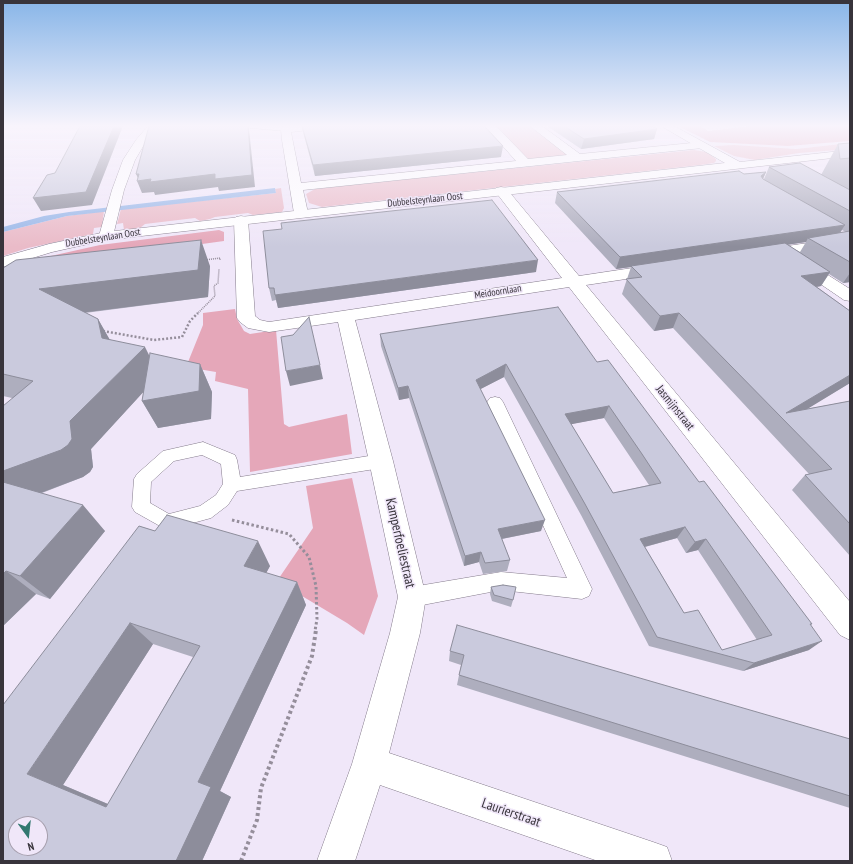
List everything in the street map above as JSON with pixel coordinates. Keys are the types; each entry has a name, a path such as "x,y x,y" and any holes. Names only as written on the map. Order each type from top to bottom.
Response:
{"street":[{"path":"106,236 118,190 127,166"},
{"path":"292,166 301,213"},
{"path":"296,187 503,166"},
{"name":"Dubbelsteynlaan Oost","path":"3,262 55,246 106,236 725,166"},
{"name":"Jasmijnstraat","path":"501,191 850,625"},
{"name":"Meidoornlaan","path":"241,220 246,318 254,324 269,326 673,267"},
{"path":"751,256 850,240"},
{"path":"782,252 850,296"},
{"name":"Kamperfoeliestraat","path":"336,861 369,764 406,633 412,597 381,461 345,315"},
{"name":"Laurierstraat","path":"369,764 653,861"}],"lane":[{"path":"836,232 850,240"},
{"path":"412,597 500,581 582,589 495,402"},
{"path":"203,448 229,460 232,485 222,500 205,514 167,522 141,507 143,479 169,456 203,448"},
{"path":"232,485 381,461"}],"path":[{"path":"100,330 154,340 182,337 190,321 215,296 214,286 218,283 220,258 198,260"},
{"path":"205,514 289,534 309,557 316,586 317,619 312,656 261,788 257,820 242,861"}],"shaded area":[{"path":"535,166 688,166 322,207 309,203 306,194 315,189"},
{"path":"281,188 284,208 282,212 253,215 248,213 215,217 200,221 195,218 145,224 140,228 124,230 123,223 117,224 121,209 276,193 275,189"},
{"path":"104,211 102,227 94,228 93,234 28,248 3,256 3,232 67,216"},
{"path":"219,230 224,232 224,241 114,256 24,262 100,245"},
{"path":"235,309 237,319 244,331 250,334 276,330 284,424 289,427 347,414 352,454 250,472 248,389 215,381 216,372 186,367 203,325 203,313"},
{"path":"352,478 378,596 364,635 347,623 277,581 313,528 306,486"}],"water":[{"path":"275,188 276,193 67,216 3,232 3,227 44,216"}],"building":[{"path":"59,166 97,166 86,192 33,198 47,175 55,173"},
{"path":"138,166 251,166 252,175 215,179 215,174 150,182 151,179 137,181 139,174 136,174"},
{"path":"806,166 850,190 850,211 769,167"},
{"path":"739,171 744,174 766,172 761,176 763,179 845,225 620,257 557,192"},
{"path":"492,200 538,260 275,295 274,288 269,288 263,231 282,229 281,223"},
{"path":"850,231 850,262 808,238"},
{"path":"201,240 198,270 39,289 98,319 102,338 145,347 70,421 72,439 68,445 61,450 3,471 3,406 33,381 3,374 3,268 16,260"},
{"path":"785,243 830,272 801,276 850,311 850,375 786,413 850,401 850,524 805,475 832,469 679,313 660,316 626,279 642,277 631,266"},
{"path":"558,307 597,362 608,360 699,482 704,481 812,624 810,624 822,641 754,663 657,637 585,504 506,364 476,380 545,520 498,529 510,560 485,563 481,552 465,556 408,386 398,388 380,334","holes":["609,406 642,454 661,483 613,493 565,414","685,527 695,542 706,539 772,635 722,650 698,610 684,613 640,539"]},
{"path":"309,317 320,365 286,371 281,337 293,335"},
{"path":"150,353 200,364 199,391 142,401"},
{"path":"3,482 83,505 20,576 6,571 3,574"},
{"path":"167,515 258,541 244,566 297,582 198,782 211,787 176,861 3,861 3,705 139,526 155,531","holes":["130,623 200,646 106,807 27,774"]},
{"path":"503,585 516,587 513,600 494,595 491,587"},
{"path":"457,625 850,739 850,796 459,675 464,655 450,651"}]}
